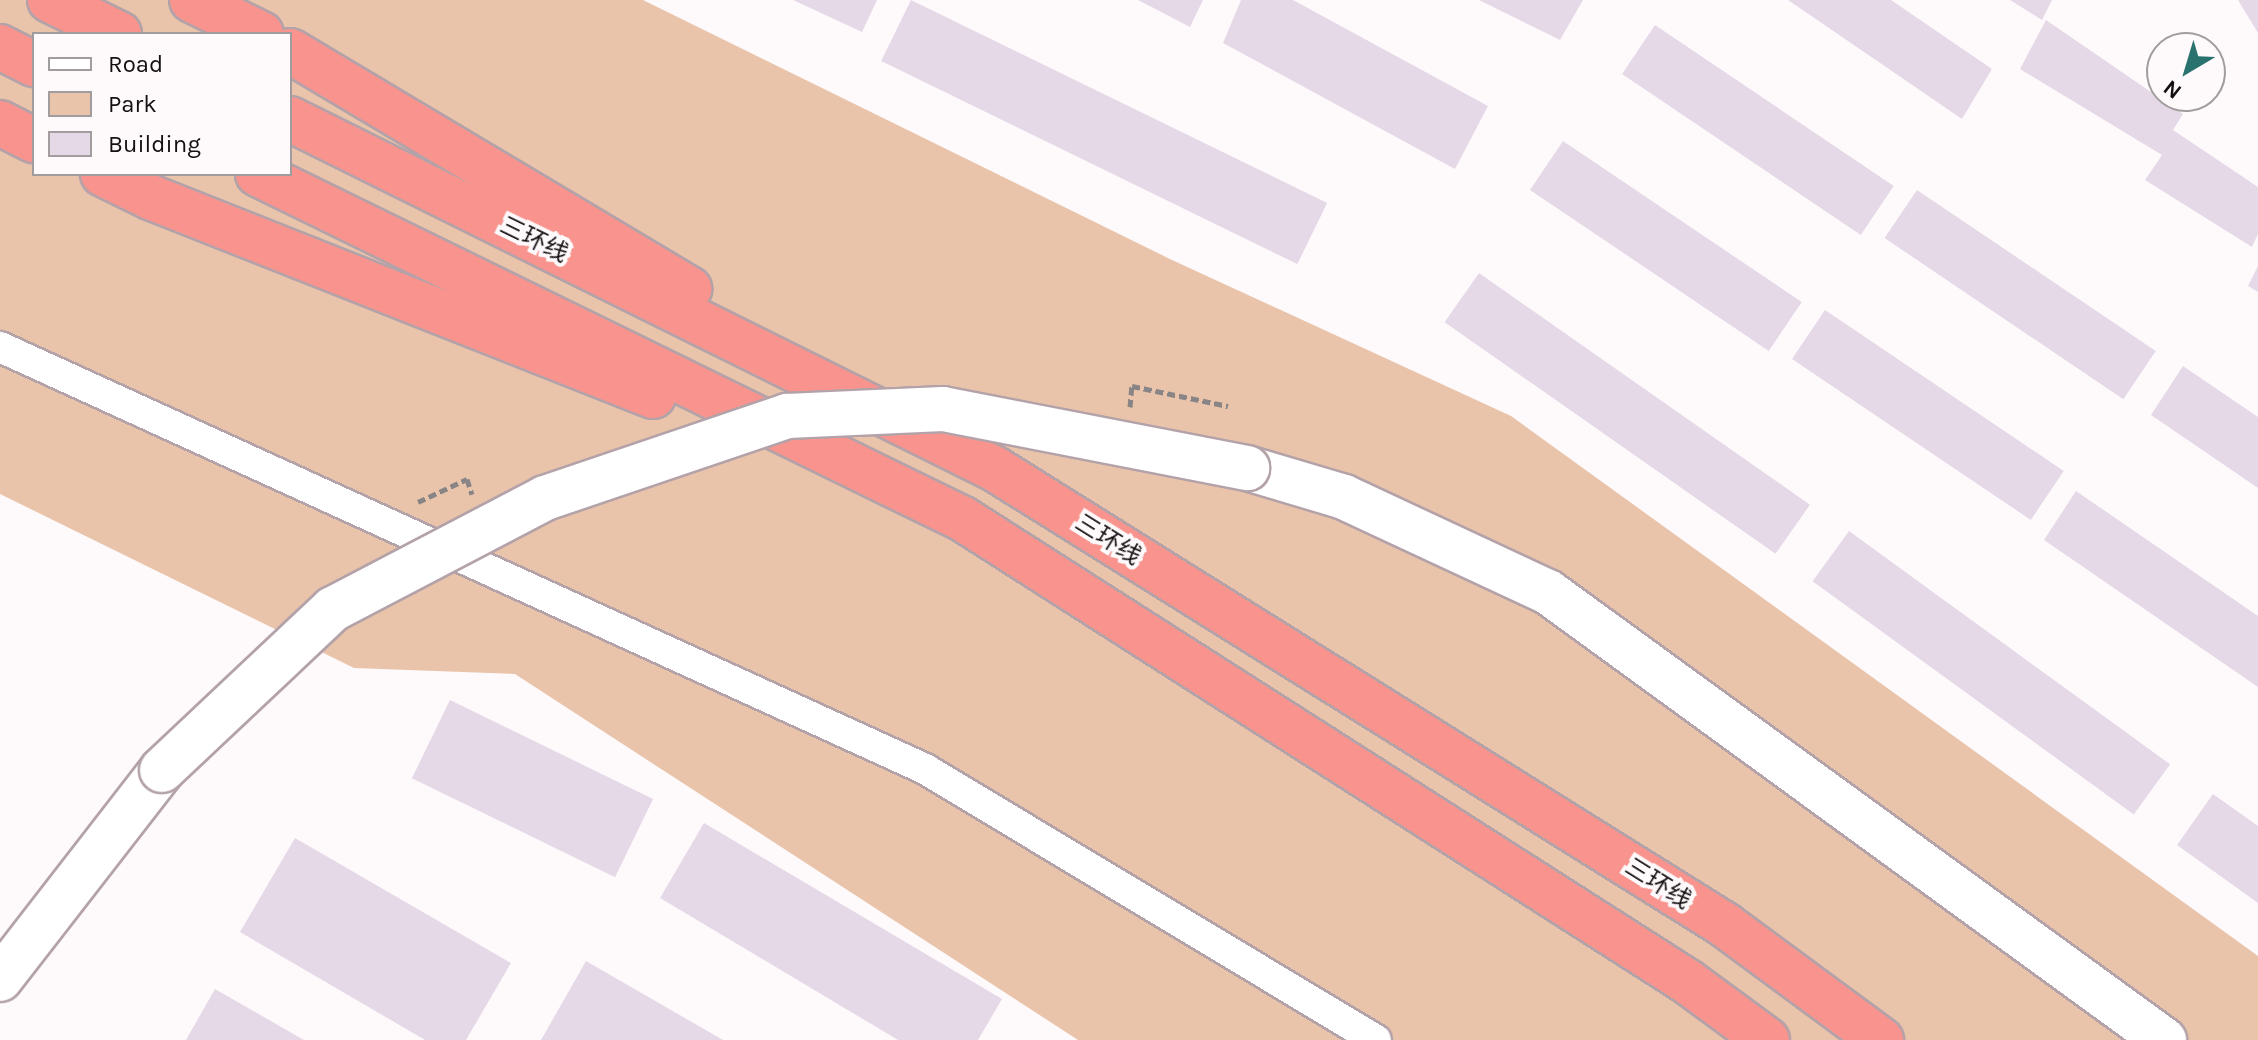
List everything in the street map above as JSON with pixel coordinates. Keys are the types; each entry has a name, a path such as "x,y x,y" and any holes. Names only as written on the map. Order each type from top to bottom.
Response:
{"highway":[{"path":"50,0 115,32"},
{"path":"192,0 257,32"},
{"path":"0,47 32,63"},
{"path":"292,52 995,469"},
{"name":"三环线","path":"292,120 995,469 1725,925 1881,1040"},
{"path":"0,123 32,139"},
{"path":"107,176 165,203 963,519"},
{"path":"262,176 963,519 1688,982 1767,1040"}],"main road":[{"path":"0,979 162,770 333,609 545,498 787,416 943,409 1247,468 1344,497 1548,592 2164,1040"}],"street":[{"path":"0,347 925,769 1376,1040"}],"path":[{"path":"1126,444 1132,386 1228,406"},
{"path":"415,504 467,479 485,529"}],"green space":[{"path":"0,0 643,0 1172,260 1511,416 2258,956 2258,1040 1078,1040 515,674 354,668 0,494"}],"building":[{"path":"793,0 877,0 862,32"},
{"path":"911,0 1327,203 1297,264 881,61"},
{"path":"1138,0 1203,0 1190,27"},
{"path":"1241,0 1293,0 1488,106 1455,169 1223,43"},
{"path":"1479,0 1583,0 1560,40"},
{"path":"1788,0 1891,0 1992,69 1962,119"},
{"path":"2010,0 2052,0 2042,20"},
{"path":"2238,0 2258,0 2258,33"},
{"path":"2046,20 2146,89 2146,112 2183,114 2173,130 2258,187 2258,234 2252,247 2145,180 2162,155 2020,69"},
{"path":"1655,25 1894,186 1861,235 1622,74"},
{"path":"1563,141 1802,302 1769,351 1530,190"},
{"path":"1917,190 2156,351 2123,399 1885,238"},
{"path":"2258,266 2258,292 2248,286"},
{"path":"1479,273 1810,505 1776,554 1445,322"},
{"path":"1825,310 2064,471 2031,520 1792,359"},
{"path":"2183,366 2258,417 2258,488 2151,415"},
{"path":"2076,491 2258,616 2258,687 2044,540"},
{"path":"1849,531 2170,764 2134,815 1813,581"},
{"path":"450,700 653,799 615,877 412,778"},
{"path":"2213,794 2258,826 2258,903 2177,845"},
{"path":"704,823 1002,999 978,1040 898,1040 660,898"},
{"path":"295,838 511,963 466,1040 425,1040 240,932"},
{"path":"586,961 723,1040 541,1040"},
{"path":"215,989 304,1040 186,1040"}]}
